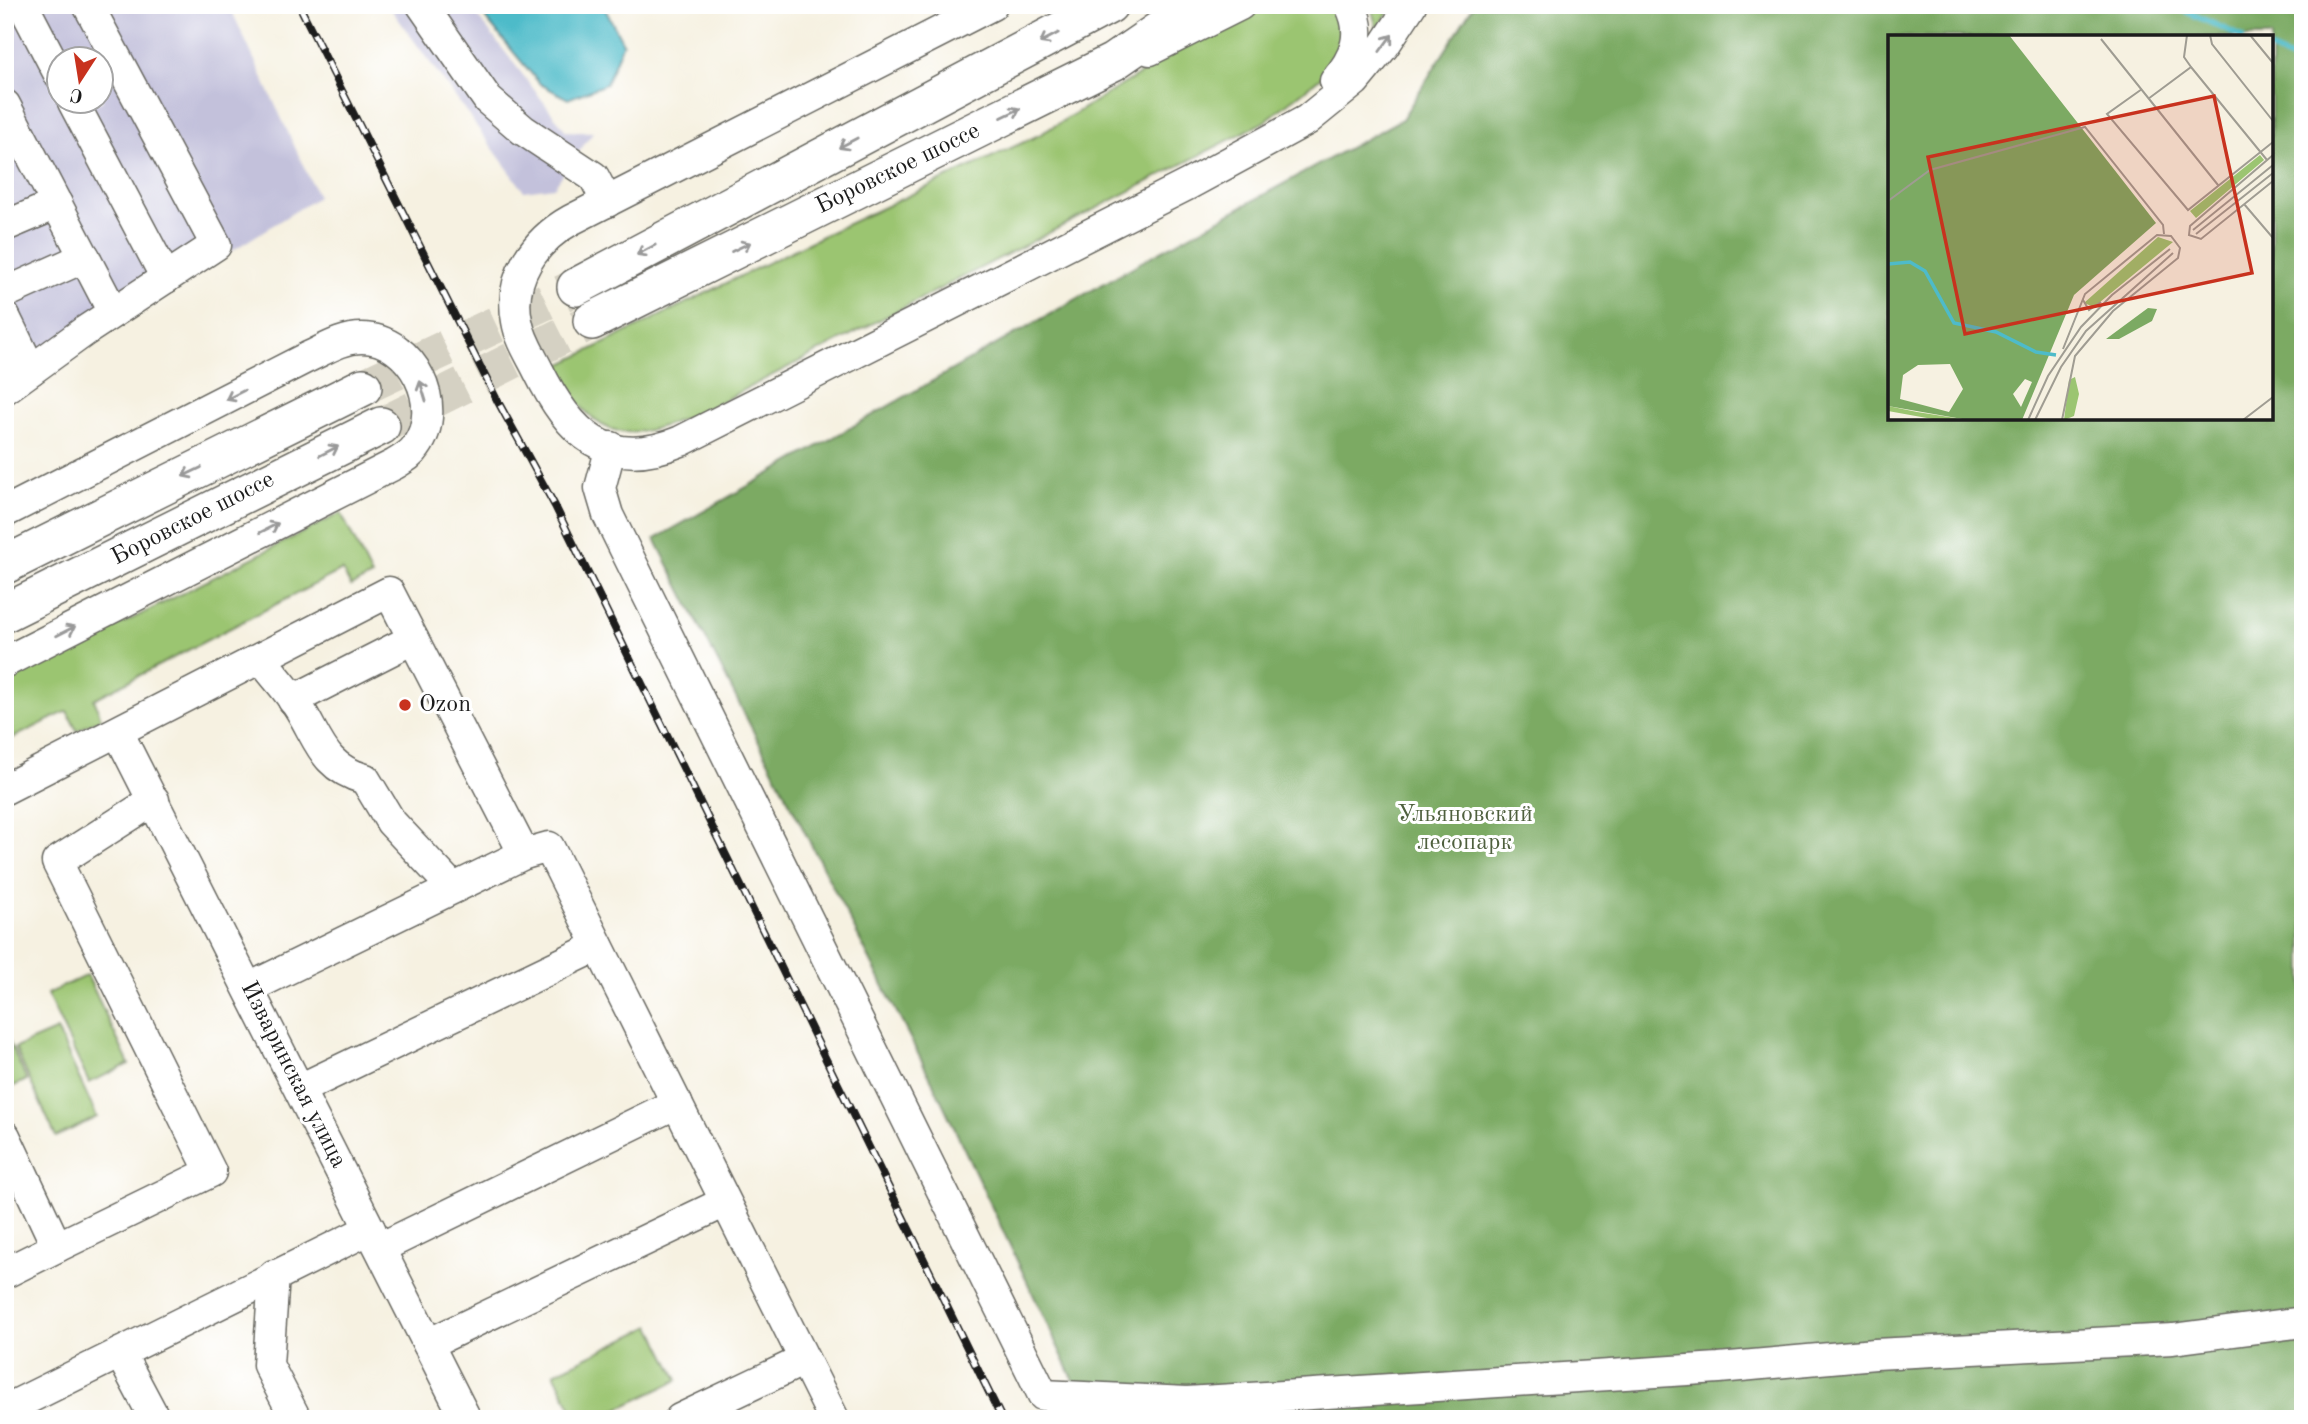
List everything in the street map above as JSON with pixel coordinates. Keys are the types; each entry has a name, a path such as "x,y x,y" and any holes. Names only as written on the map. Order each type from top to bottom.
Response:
{"main road":[{"name":"Боровское шоссе","path":"576,287 1109,5"},
{"name":"Боровское шоссе","path":"593,321 1113,62 1196,5"},
{"name":"Боровское шоссе","path":"5,565 363,387"},
{"name":"Боровское шоссе","path":"5,613 381,426"}],"street":[{"path":"23,5 46,49"},
{"path":"5,389 113,312 216,245 88,5"},
{"path":"422,5 488,100 523,130 594,177 607,202"},
{"path":"992,5 556,228 537,246 524,267 515,308 521,335 563,416 583,435 611,447 654,450 681,441 1189,184 1320,111 1355,81 1384,46 1411,5"},
{"path":"1113,62 1171,41 1240,5"},
{"path":"1280,134 1308,109 1351,61 1358,33 1350,5"},
{"path":"5,105 16,153 57,204 113,312"},
{"path":"80,116 166,278"},
{"path":"5,226 57,204"},
{"path":"5,293 85,257"},
{"path":"5,317 31,370"},
{"path":"5,512 350,339 369,339 398,350 416,373 427,398 428,416 421,439 410,454 395,464 5,662"},
{"path":"611,447 600,488 608,515 1043,1395 1200,1401 1719,1368 1875,1354 2172,1339 2303,1322"},
{"path":"5,789 389,593 524,854"},
{"path":"293,699 413,639"},
{"path":"261,659 293,699 324,755 349,774 365,779 391,822 453,888"},
{"name":"Изваринская улица","path":"118,733 466,1419"},
{"path":"5,1273 211,1172 57,862 154,800"},
{"path":"249,988 524,854 548,847 677,1103 723,1203 834,1419"},
{"path":"300,1089 598,946"},
{"path":"5,1410 274,1275 375,1238 677,1103"},
{"path":"5,1136 57,1247"},
{"path":"428,1344 723,1203"},
{"path":"274,1275 268,1365 296,1419"},
{"path":"120,1353 155,1419"},
{"path":"680,1419 804,1360"}],"shaded area":[{"path":"5,5 229,5 318,197 75,349 5,404"},
{"path":"388,5 469,5 566,131 593,132 554,187 524,191"}],"green space":[{"path":"1255,5 1335,5 1346,35 1330,70 1264,122 709,408 658,428 638,432 619,431 603,425 587,413 556,367 822,236 1039,135"},
{"path":"1370,5 1393,5 1377,29 1371,7"},
{"name":"Ульяновский лесопарк","path":"1474,5 2303,5 2303,1419 1092,1419 934,1085 655,539 1159,252 1402,119"},
{"path":"341,513 372,576 351,586 342,570 94,699 101,718 77,731 67,711 5,742 5,683"},
{"path":"87,975 129,1064 89,1083 47,994"},
{"path":"57,1030 97,1117 56,1137 15,1048"},
{"path":"5,1033 27,1080 5,1090"},
{"path":"651,1326 678,1380 597,1419 577,1419 554,1373"}],"water":[{"path":"483,5 603,5 623,43 606,84 568,99 540,84 486,19"}],"waterway":[{"path":"2172,5 2238,35"},
{"path":"2273,51 2303,64"}],"tunnel":[{"path":"363,387 576,287"},
{"path":"381,426 592,321"}],"railway":[{"path":"299,5 497,400 555,506 1002,1419"}],"place":[{"name":"Ozon","path":"405,705"}]}
